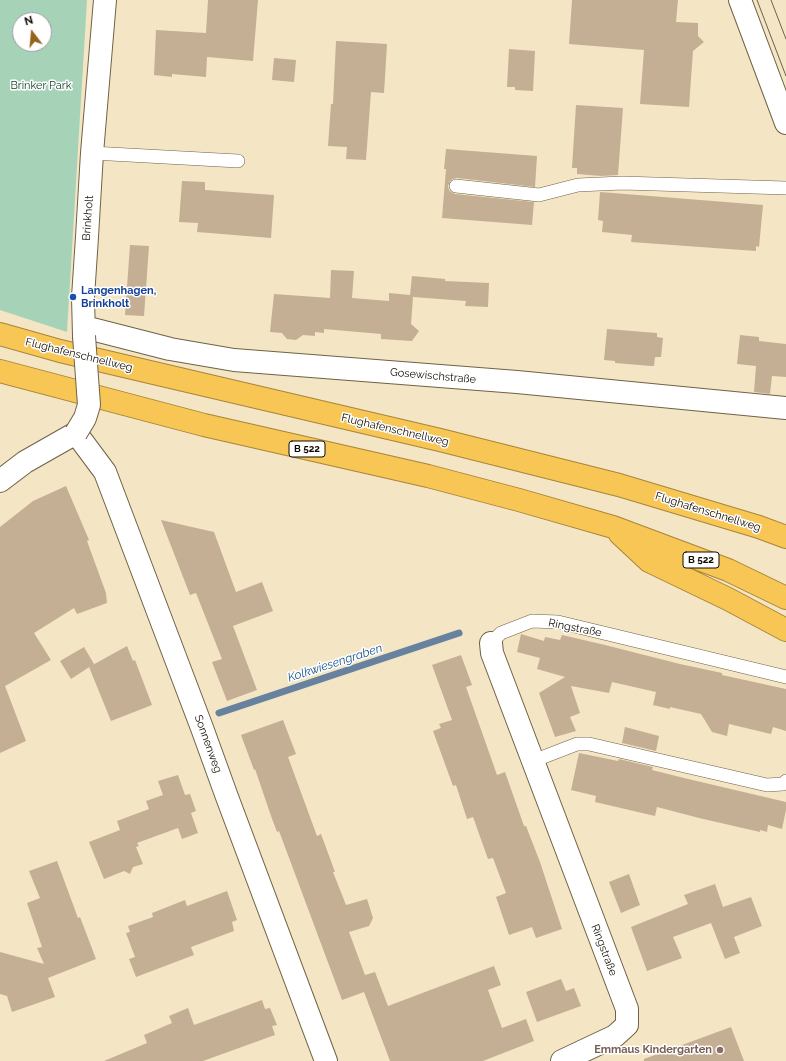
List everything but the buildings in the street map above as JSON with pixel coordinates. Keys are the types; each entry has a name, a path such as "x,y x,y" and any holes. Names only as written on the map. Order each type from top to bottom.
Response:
{"highway":[{"name":"Flughafenschnellweg","path":"0,334 60,351 440,440 619,485 759,527 786,537"},
{"name":"B 522","path":"0,372 204,425 428,476 519,500 613,528 728,570 786,598"},
{"path":"613,528 649,561 728,599 786,630"}],"street":[{"name":"Brinkholt","path":"76,434 85,418 89,405 83,297 92,153 105,0"},
{"path":"740,0 786,123"},
{"name":"Gosewischstraße","path":"84,331 170,349 234,360 517,382 786,408"},
{"path":"0,481 25,462 76,434"},
{"name":"Sonnenweg","path":"76,434 105,472 326,1061"},
{"name":"Ringstraße","path":"492,643 492,653 627,1010 627,1025 615,1036 562,1061"}],"lane":[{"path":"92,153 238,160"},
{"path":"456,186 539,195 578,185 622,183 786,188"},
{"name":"Ringstraße","path":"492,643 501,634 532,621 558,622 786,677"},
{"path":"533,761 577,744 589,744 766,786 783,784 786,781"}],"green space":[{"name":"Brinker Park","path":"0,0 87,0 67,332 0,310"}],"waterway":[{"name":"Kolkwiesengraben","path":"219,713 459,633"}],"tram line":[{"path":"757,0 786,76"},
{"path":"771,0 786,39"}],"place":[{"name":"Langenhagen, Brinkholt","path":"73,297"},
{"name":"Emmaus Kindergarten","path":"720,1050"}]}
